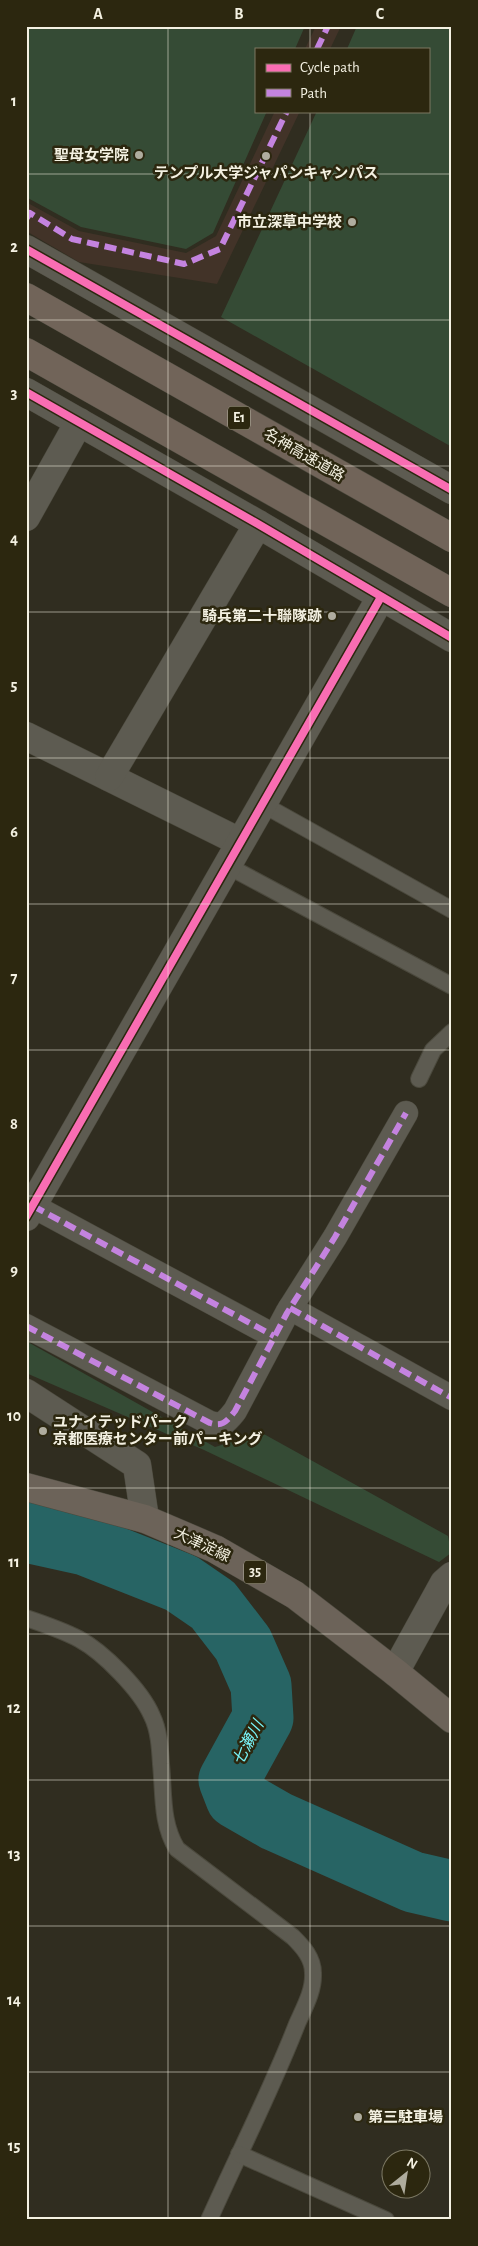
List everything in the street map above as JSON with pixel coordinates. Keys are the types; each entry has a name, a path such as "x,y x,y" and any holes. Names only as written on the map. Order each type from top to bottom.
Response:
{"highway":[{"name":"名神高速道路","path":"26,297 452,538"},
{"path":"26,352 452,593"}],"main road":[{"name":"大津淀線","path":"26,1487 145,1519 215,1549 295,1595 395,1672 452,1719"}],"street":[{"path":"26,249 452,490"},
{"path":"26,392 258,524 452,638"},
{"path":"26,517 79,422"},
{"path":"110,777 258,524"},
{"path":"274,1336 30,1212 226,865 382,597"},
{"path":"26,736 240,842"},
{"path":"26,1326 217,1426 226,1423 235,1411 290,1308 335,1237 406,1113"},
{"path":"290,1308 452,1398"},
{"path":"26,1393 137,1465 145,1519"},
{"path":"395,1672 444,1583 452,1576"}],"lane":[{"path":"262,804 452,910"},
{"path":"226,865 452,986"},
{"path":"420,1079 433,1050 452,1032"},
{"path":"26,1618 66,1633 88,1644 115,1667 132,1686 152,1716 156,1728 160,1754 165,1823 169,1837 177,1849 258,1908 297,1941 308,1955 313,1972 307,2000 288,2048 208,2220"},
{"path":"238,2154 386,2220"}],"shaded area":[{"path":"316,26 341,26 330,48 305,48"},
{"name":"テンプル大学ジャパンキャンパス","path":"275,112 300,112 217,284 79,262 26,231 26,202 79,231 186,253 216,236"}],"green space":[{"name":"聖母女学院","path":"26,26 305,26 295,48 255,48 255,112 267,112 213,233 186,249 81,227 26,197"},
{"name":"市立深草中学校","path":"357,26 452,26 452,447 221,317 317,112 430,112 430,48 347,48"},
{"path":"26,1341 215,1447 262,1433 448,1536 451,1553 439,1562 204,1450 26,1373"}],"waterway":[{"name":"七瀬川","path":"26,1532 85,1545 181,1583 213,1605 243,1644 261,1685 263,1718 229,1780 236,1798 276,1821 413,1882 452,1891"}],"marked path":[{"path":"317,48 328,26"},
{"path":"26,219 30,213 72,239 184,264 220,249 287,112"},
{"path":"26,1326 210,1423 222,1424 235,1411 287,1313 335,1237 406,1113"},
{"path":"33,1206 274,1336"},
{"path":"290,1308 452,1398"}],"cycle path":[{"path":"26,249 452,490"},
{"path":"26,392 258,524 452,638"},
{"path":"26,1217 381,597"}],"place":[{"name":"聖母女学院","path":"139,155"},
{"name":"テンプル大学ジャパンキャンパス","path":"266,156"},
{"name":"市立深草中学校","path":"352,222"},
{"name":"騎兵第二十聯隊跡","path":"332,616"},
{"name":"ユナイテッドパーク 京都医療センター前パーキング","path":"43,1431"},
{"name":"第三駐車場","path":"358,2117"}]}
